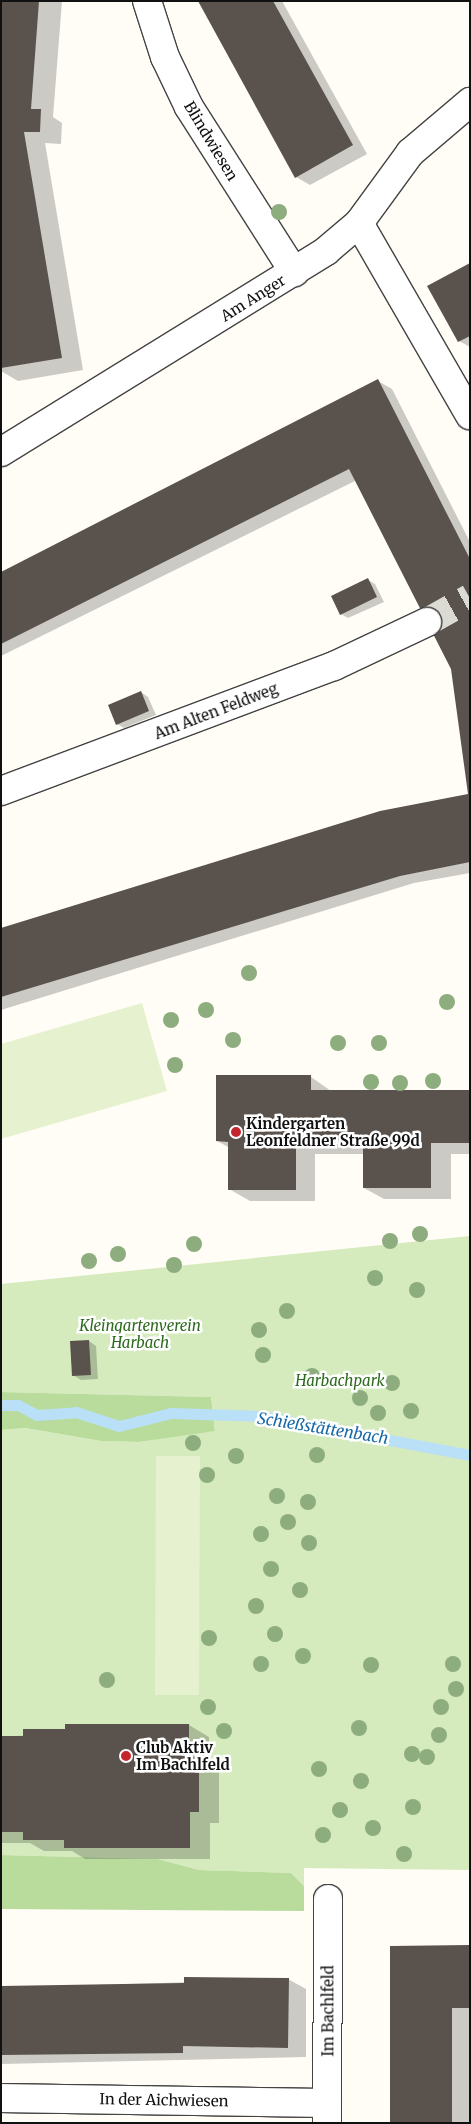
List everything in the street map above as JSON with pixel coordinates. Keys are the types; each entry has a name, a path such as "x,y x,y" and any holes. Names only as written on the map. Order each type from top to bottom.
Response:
{"street":[{"name":"Blindwiesen","path":"147,1 164,57 189,106 294,272"},
{"name":"Am Anger","path":"1,452 294,272 359,223 410,152 470,102"},
{"path":"359,223 470,415"},
{"name":"Am Alten Feldweg","path":"1,791 334,666 427,622"},
{"name":"Im Bachlfeld","path":"327,2113 328,1899"},
{"name":"In der Aichwiesen","path":"1,2098 327,2113"}],"green space":[{"path":"142,1003 167,1091 1,1139 1,1044"},
{"path":"470,1236 470,1870 304,1868 304,1886 291,1873 199,1870 158,1859 1,1855 1,1430 25,1428 101,1441 139,1442 215,1430 211,1397 1,1392 1,1284"},
{"path":"1,1392 211,1397 215,1431 139,1442 101,1441 25,1428 1,1430"},
{"path":"156,1456 200,1456 199,1695 155,1695"},
{"path":"1,1855 158,1859 199,1870 291,1873 304,1886 304,1911 1,1909"}],"building":[{"path":"1,1 39,1 31,109 41,109 40,132 24,132 62,358 1,368"},
{"path":"198,1 273,1 353,145 295,178"},
{"path":"470,263 470,336 458,342 427,286"},
{"path":"378,379 470,559 470,862 400,876 1,997 1,928 380,811 468,794 451,669 349,469 1,644 1,572"},
{"path":"368,578 377,597 340,615 331,596"},
{"path":"141,691 149,711 116,725 108,705"},
{"path":"216,1075 311,1075 311,1090 470,1090 470,1143 431,1143 431,1188 363,1188 363,1143 296,1143 296,1190 228,1190 228,1142 216,1141"},
{"path":"89,1340 91,1375 72,1376 70,1341"},
{"path":"65,1724 189,1724 189,1757 199,1758 199,1812 190,1812 190,1848 64,1848 64,1840 23,1840 23,1832 1,1832 1,1736 23,1736 23,1729 65,1729"},
{"path":"470,1945 470,2008 452,2008 452,2123 390,2123 390,1946"},
{"path":"184,1977 289,1978 288,2048 183,2046 183,2053 1,2055 1,1986 184,1983"}],"waterway":[{"name":"Schießstättenbach","path":"1,1405 18,1405 37,1415 76,1412 119,1426 171,1413 261,1416 470,1455"}],"tunnel":[{"path":"427,622 470,598"}],"place":[{"name":"Kindergarten Leonfeldner Straße 99d","path":"236,1132"},
{"name":"Club Aktiv Im Bachlfeld","path":"126,1756"}],"park label":[{"name":"Kleingartenverein Harbach","path":"140,1334"},
{"name":"Harbachpark","path":"340,1381"}]}
